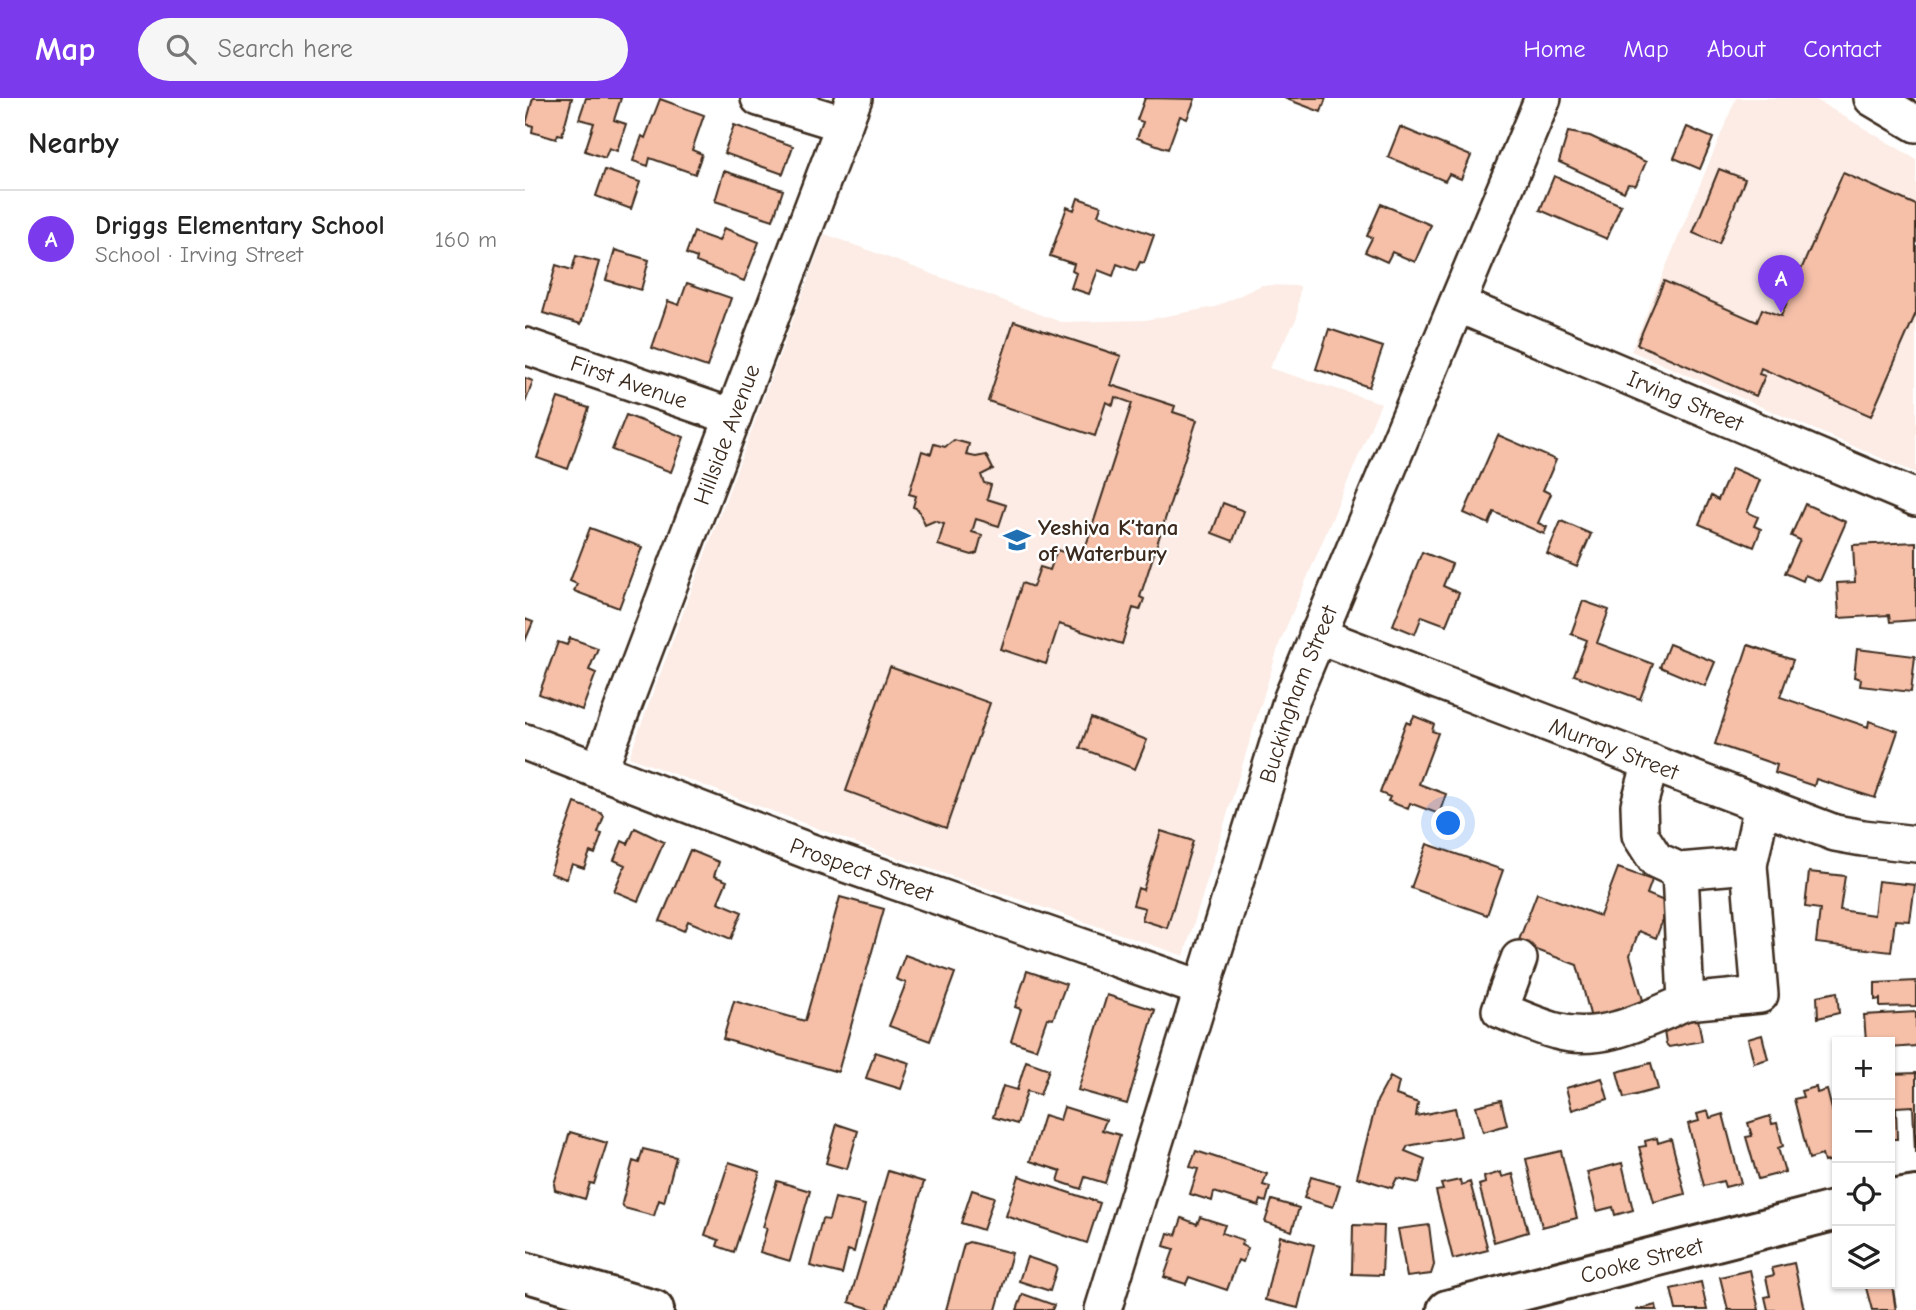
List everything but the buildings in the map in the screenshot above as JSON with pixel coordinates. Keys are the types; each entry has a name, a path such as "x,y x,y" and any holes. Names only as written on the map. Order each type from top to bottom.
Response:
{"main road":[{"name":"Cooke Street","path":"1447,1310 1832,1211"},
{"path":"525,1272 654,1310"}],"street":[{"path":"759,98 849,111"},
{"name":"Buckingham Street","path":"1103,1310 1289,707 1543,98"},
{"path":"1872,98 1916,124"},
{"name":"Hillside Avenue","path":"599,770 849,111"},
{"name":"Irving Street","path":"1457,304 1916,498"},
{"name":"First Avenue","path":"525,346 733,417"},
{"name":"Murray Street","path":"1317,635 1847,836 1916,844"},
{"name":"Prospect Street","path":"525,742 811,852 1203,989"},
{"path":"1651,762 1639,806 1640,835 1656,860 1681,871 1749,865"},
{"path":"1519,959 1500,1010 1558,1032 1597,1035 1640,1022 1686,1002 1760,995 1749,865 1762,805"},
{"path":"1681,871 1686,1002"},
{"path":"1901,1198 1915,1310"}],"shaded area":[{"path":"1736,98 1813,98 1916,159 1916,473 1631,351"},
{"name":"Yeshiva K’tana of Waterbury","path":"825,234 1061,322 1145,320 1215,307 1262,285 1300,286 1297,318 1269,368 1381,403 1280,642 1184,956 864,846 629,757"}],"place":[{"name":"Driggs Elementary School","path":"1781,313"},
{"name":"Yeshiva K’tana of Waterbury","path":"1017,540"}]}
